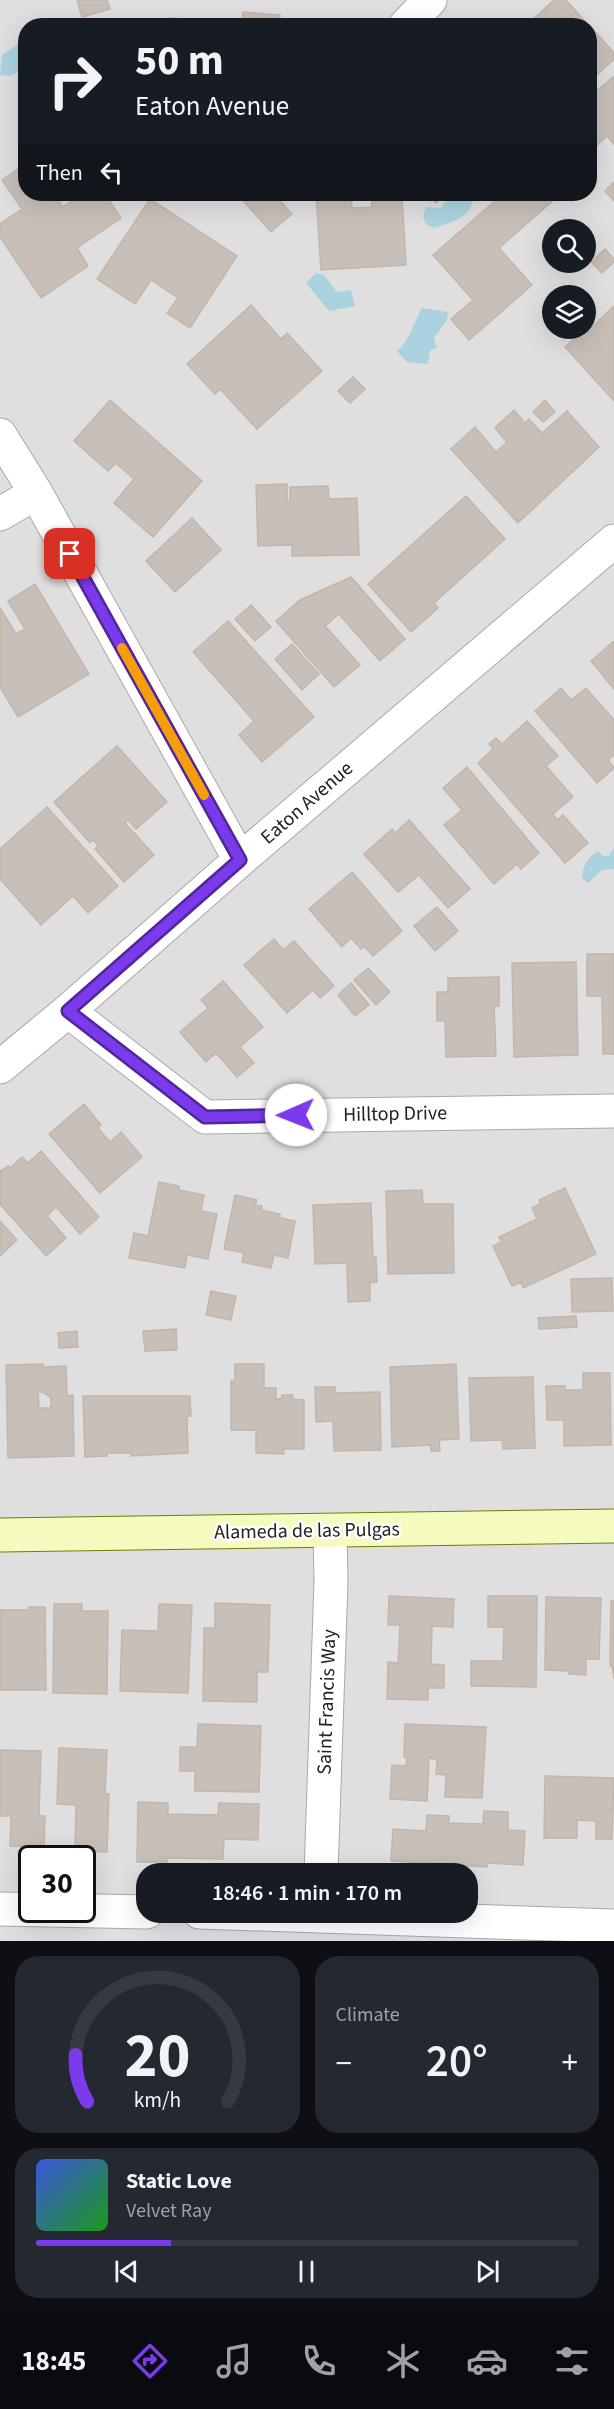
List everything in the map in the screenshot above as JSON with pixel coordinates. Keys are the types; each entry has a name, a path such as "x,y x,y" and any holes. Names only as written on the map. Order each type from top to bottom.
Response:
{"main road":[{"name":"Alameda de las Pulgas","path":"0,1535 614,1526"}],"street":[{"path":"413,18 430,0"},
{"path":"0,435 36,493 240,860"},
{"path":"0,514 36,493"},
{"name":"Eaton Avenue","path":"0,1067 614,541"},
{"name":"Hilltop Drive","path":"68,1011 205,1117 614,1111"},
{"name":"Saint Francis Way","path":"321,1863 331,1581 330,1531"},
{"path":"0,1909 136,1912"},
{"path":"320,1923 614,1926"}],"shaded area":[{"path":"0,0 614,0 614,1941 0,1941"}],"water":[{"path":"18,44 18,72 9,76 0,75 2,55"},
{"path":"446,201 473,201 461,217 434,228 426,224 423,217 426,207 441,208"},
{"path":"316,273 324,275 337,292 351,290 355,306 329,311 306,283"},
{"path":"422,308 448,312 447,320 434,338 437,347 430,351 428,364 407,362 397,351 408,337"},
{"path":"614,848 614,869 602,870 588,883 582,878 591,856 598,851 603,856 609,856"}],"building":[{"path":"77,0 107,0 110,9 82,17"},
{"path":"554,0 566,0 582,18 535,18"},
{"path":"243,12 280,15 280,18 243,18"},
{"path":"597,34 614,53 614,59 597,75"},
{"path":"614,76 614,144 607,136 597,145 597,91"},
{"path":"18,169 18,201 59,201 63,207 72,201 110,201 121,218 77,248 88,266 41,298 0,237 0,224 22,209 2,180"},
{"path":"614,182 614,201 605,191"},
{"path":"149,201 153,201 237,256 190,328 167,313 178,298 151,280 135,304 97,279"},
{"path":"243,201 280,201 292,214 271,232"},
{"path":"316,201 352,201 352,208 372,207 372,201 402,201 406,265 321,270"},
{"path":"495,201 553,201 499,248 532,285 469,340 451,319 473,300 433,255"},
{"path":"605,249 614,262 602,273 596,267 596,257"},
{"path":"251,305 281,339 287,333 322,371 257,429 220,389 215,394 187,364"},
{"path":"614,306 614,401 565,347 574,339 596,339 596,323"},
{"path":"353,377 365,389 350,403 338,391"},
{"path":"110,400 202,481 153,537 114,503 134,479 116,463 108,471 74,441"},
{"path":"545,400 555,412 543,422 533,412"},
{"path":"514,410 525,423 529,419 542,433 567,411 599,447 518,523 451,449 475,427 496,452 507,442 495,428"},
{"path":"287,484 287,501 290,501 290,487 328,486 329,499 357,498 359,555 292,556 292,545 258,546 256,485"},
{"path":"466,496 505,539 434,603 438,608 411,632 368,584"},
{"path":"192,518 221,550 175,592 146,561"},
{"path":"351,577 405,639 380,661 339,614 325,626 360,665 334,687 276,621 300,600"},
{"path":"35,584 89,674 18,717 0,687 0,608 16,634 25,629 8,601"},
{"path":"251,605 271,627 255,641 235,619"},
{"path":"228,621 314,717 262,762 239,735 254,721 193,652"},
{"path":"614,641 614,689 591,661"},
{"path":"292,644 319,674 302,690 275,659"},
{"path":"561,688 571,700 586,688 614,720 614,755 608,760 614,768 597,783 535,711"},
{"path":"527,721 558,756 546,766 573,797 553,814 557,820 563,815 588,843 565,863 478,763 493,749 489,744 496,738 502,744"},
{"path":"117,746 167,802 136,829 128,820 125,823 154,855 124,882 95,849 98,846 93,840 90,843 54,802"},
{"path":"467,767 539,853 521,869 517,864 494,884 444,825 462,810 443,788"},
{"path":"47,807 118,886 88,913 73,896 41,925 0,879 0,849"},
{"path":"409,820 470,889 448,908 419,875 398,892 364,854 392,829 395,833"},
{"path":"352,872 402,931 373,956 364,946 361,949 351,938 342,947 309,909"},
{"path":"437,907 458,931 435,951 414,926"},
{"path":"274,939 283,950 294,941 334,986 320,998 313,990 287,1013 244,965"},
{"path":"587,954 614,954 614,1054 603,1054 602,996 587,996"},
{"path":"576,962 578,1055 514,1057 512,963"},
{"path":"368,968 390,992 376,1005 354,980"},
{"path":"499,977 499,1006 494,1006 496,1056 446,1057 445,1021 437,1021 437,992 448,992 448,978"},
{"path":"223,981 263,1027 240,1047 254,1063 237,1077 216,1053 206,1062 180,1032 208,1008 201,1000"},
{"path":"351,983 369,1005 355,1016 338,995"},
{"path":"84,1104 101,1125 98,1128 110,1142 121,1132 142,1157 100,1193 49,1134"},
{"path":"41,1151 99,1217 80,1234 56,1207 47,1216 66,1238 46,1256 0,1204 0,1170 8,1166 10,1168 22,1157 28,1163"},
{"path":"159,1182 179,1186 179,1190 204,1195 201,1211 217,1214 208,1259 187,1255 185,1268 129,1258 134,1233 148,1236"},
{"path":"565,1188 596,1254 523,1288 521,1282 512,1286 493,1246 502,1242 499,1237 537,1219 532,1208 541,1203 539,1200"},
{"path":"422,1190 423,1204 453,1204 454,1273 388,1274 386,1191"},
{"path":"235,1195 257,1200 255,1205 262,1206 261,1210 280,1214 280,1218 295,1221 288,1258 274,1255 271,1268 242,1262 244,1253 224,1249"},
{"path":"371,1203 373,1257 376,1257 377,1282 370,1283 370,1301 348,1302 347,1263 315,1264 313,1205"},
{"path":"0,1221 17,1240 0,1256"},
{"path":"612,1278 613,1311 572,1312 571,1279"},
{"path":"211,1291 236,1296 231,1320 206,1315"},
{"path":"576,1316 577,1327 539,1329 538,1318"},
{"path":"176,1329 177,1350 145,1351 143,1331"},
{"path":"77,1331 78,1347 59,1348 58,1333"},
{"path":"235,1364 264,1364 264,1388 276,1388 276,1399 281,1399 282,1395 293,1395 292,1399 304,1400 304,1449 283,1449 284,1454 256,1453 256,1430 231,1430 231,1381 235,1380"},
{"path":"456,1364 459,1439 439,1440 440,1451 431,1451 431,1445 392,1447 390,1367"},
{"path":"6,1365 66,1366 67,1396 73,1395 74,1456 8,1458","holes":["38,1392 43,1392 51,1398 51,1408 39,1408"]},
{"path":"583,1373 610,1373 611,1445 564,1446 564,1420 547,1420 546,1386 565,1386 565,1390 583,1390"},
{"path":"533,1377 535,1448 503,1449 502,1440 471,1441 469,1378"},
{"path":"315,1387 335,1387 335,1393 380,1392 381,1450 334,1451 333,1421 316,1422"},
{"path":"83,1396 190,1396 191,1416 187,1416 188,1453 131,1456 131,1453 107,1453 107,1456 85,1457"},
{"path":"389,1596 454,1599 453,1627 432,1626 431,1664 444,1665 444,1688 428,1688 428,1700 387,1699 388,1662 398,1663 400,1625 388,1625"},
{"path":"488,1596 537,1596 536,1687 471,1686 471,1661 503,1661 504,1627 488,1627"},
{"path":"546,1597 601,1598 599,1659 586,1659 586,1675 569,1674 569,1671 545,1670"},
{"path":"611,1601 614,1601 614,1679 612,1666 610,1666"},
{"path":"215,1603 270,1605 268,1672 257,1672 257,1702 203,1701 204,1628 215,1628"},
{"path":"54,1604 82,1604 82,1611 108,1611 107,1694 53,1693"},
{"path":"159,1604 192,1605 188,1693 120,1691 122,1630 158,1631"},
{"path":"29,1607 45,1607 46,1690 0,1690 0,1610 29,1610"},
{"path":"198,1724 261,1726 259,1792 195,1791 195,1771 180,1771 180,1747 197,1747"},
{"path":"405,1724 486,1727 482,1798 445,1797 446,1775 436,1774 437,1759 429,1758 427,1801 390,1799 392,1765 406,1766"},
{"path":"59,1748 107,1750 105,1794 109,1794 107,1852 96,1852 96,1845 75,1845 76,1805 57,1804"},
{"path":"0,1750 41,1751 39,1816 45,1816 44,1845 10,1846 11,1816 0,1816"},
{"path":"545,1776 614,1778 612,1839 596,1839 596,1821 577,1820 577,1838 544,1838"},
{"path":"138,1802 168,1803 168,1814 218,1815 219,1803 259,1804 258,1840 224,1839 223,1859 167,1858 167,1862 137,1862"},
{"path":"484,1811 508,1812 508,1830 525,1831 523,1865 487,1863 487,1867 478,1866 478,1863 391,1861 393,1829 426,1831 427,1815 449,1816 449,1823 483,1824"}],"slow traffic":[{"path":"122,648 204,795"}],"route":[{"path":"70,554 240,860 68,1011 205,1117 296,1115"}]}
